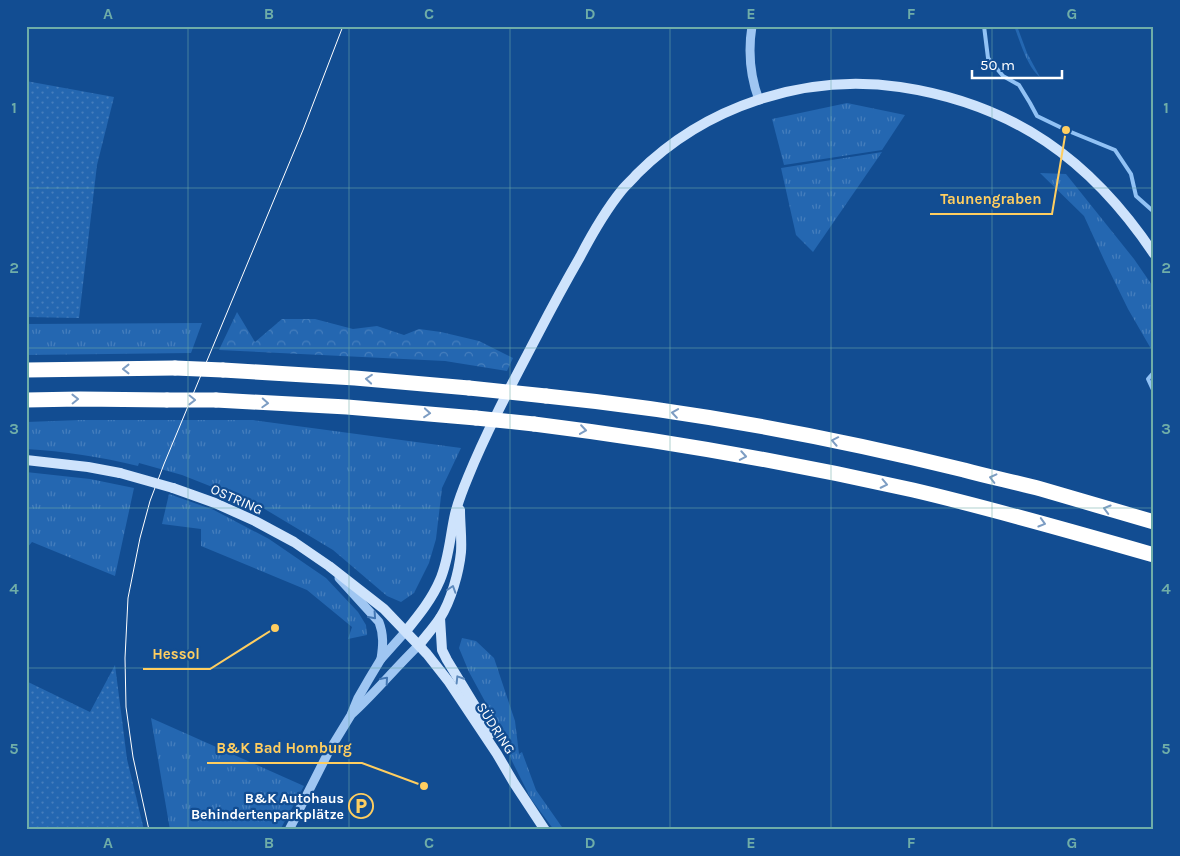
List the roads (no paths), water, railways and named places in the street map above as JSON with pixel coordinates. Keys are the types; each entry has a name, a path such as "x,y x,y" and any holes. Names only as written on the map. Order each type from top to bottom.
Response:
{"highway":[{"path":"26,370 175,368 223,370 355,378 596,401 725,420 911,457 1040,489 1154,522"},
{"path":"26,400 216,400 347,406 534,424 644,439 802,466 915,491 1031,520 1154,555"}],"main road":[{"path":"406,631 426,606 440,580 449,550 456,512 466,481 484,439 559,293 605,214 623,189 659,154 684,136 719,116 784,92 818,86 873,84 952,97 996,113 1052,145 1093,179 1154,254"},
{"name":"OSTRING","path":"26,460 88,467 120,473 174,488 215,503 255,521 294,542 329,566 384,609 406,631"},
{"path":"419,645 440,618 448,603 453,587 461,553 461,496"},
{"path":"440,618 442,650 486,724 497,754"},
{"name":"SÜDRING","path":"406,631 453,688 544,830"}],"street":[{"path":"752,26 750,45 751,69 759,100"},
{"path":"329,566 379,622 383,640 382,659"},
{"path":"289,830 329,751 351,715 358,698 382,659 406,631"},
{"path":"351,715 372,696 419,645"}],"waterway":[{"path":"984,26 988,58 1003,76 1019,85 1037,116 1115,150 1131,174 1136,196 1154,212"},
{"path":"1154,372 1148,379 1154,392"}],"tram line":[{"path":"149,830 133,757 126,707 125,658 128,598 140,538 150,501 164,464 303,130 343,26"}],"place":[{"name":"Taunengraben","path":"1066,130"},
{"name":"Hessol","path":"275,628"},
{"name":"B&K Bad Homburg","path":"424,786"},
{"name":"B&K Autohaus Behindertenparkplätze","path":"361,806"}]}
